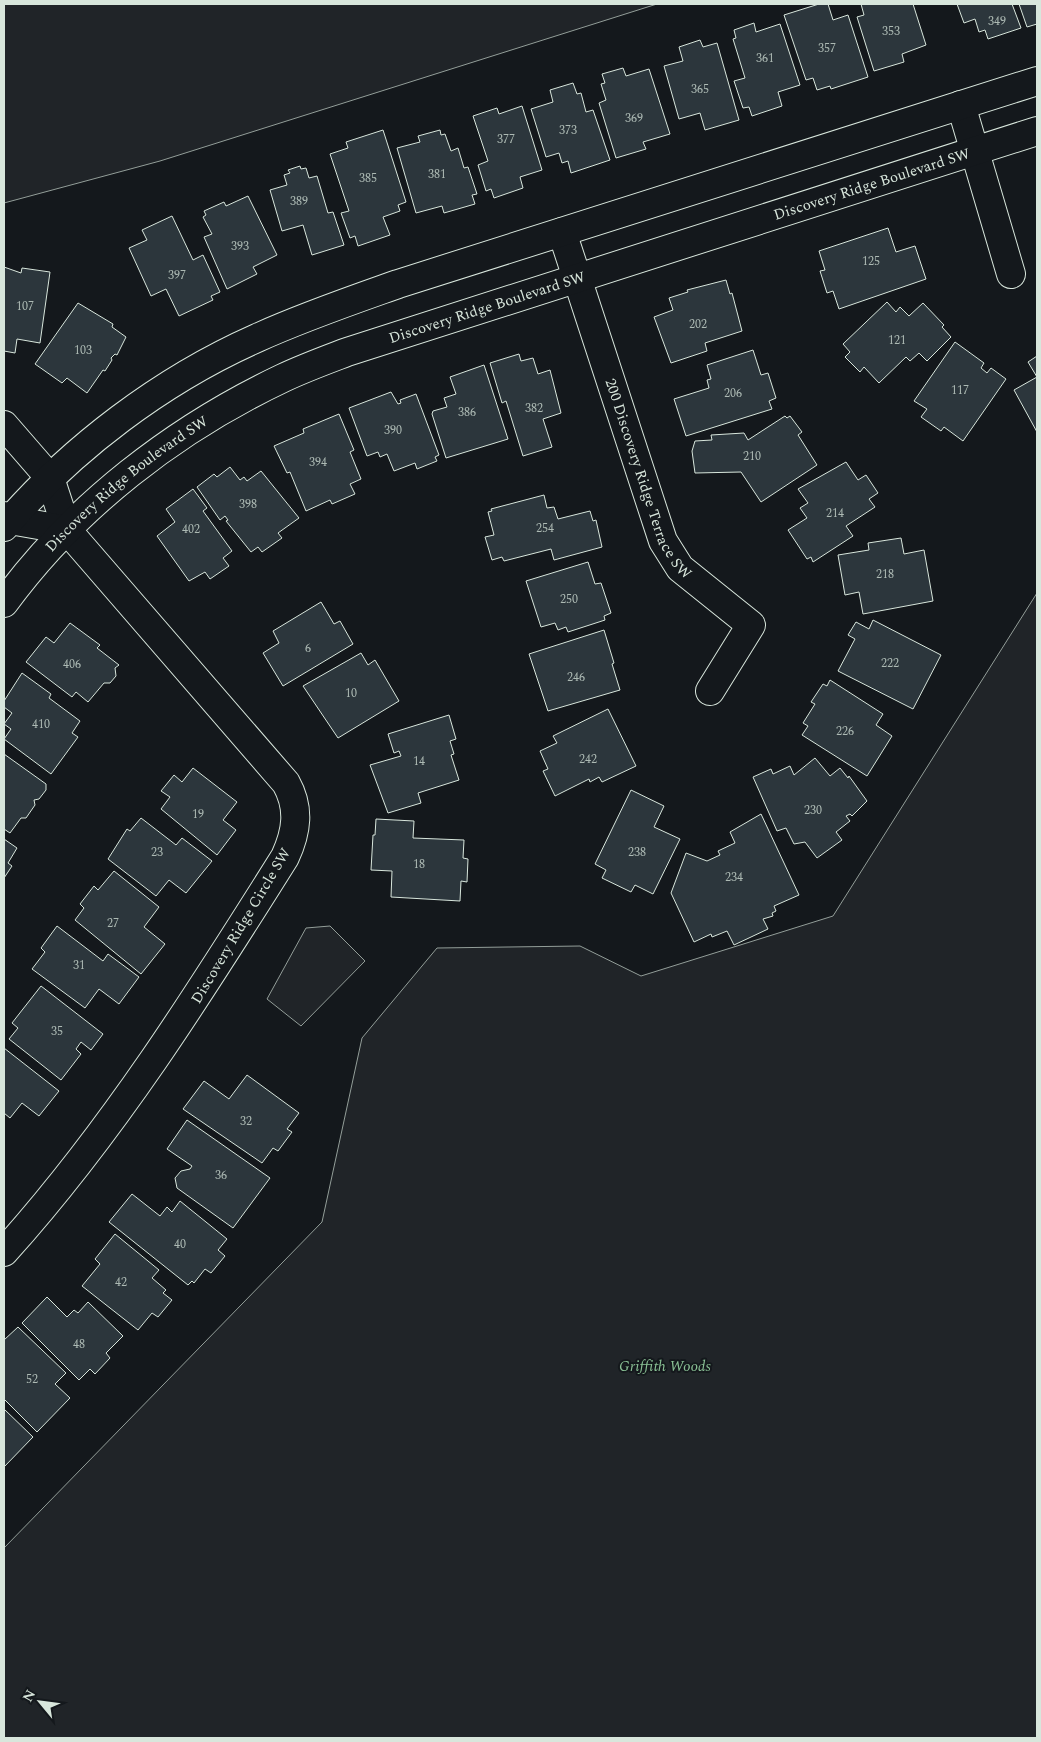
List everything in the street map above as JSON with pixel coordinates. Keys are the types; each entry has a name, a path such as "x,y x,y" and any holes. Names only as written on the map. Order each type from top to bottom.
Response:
{"street":[{"path":"6,521 50,478 112,426 168,386 217,357 255,338 325,310 562,232 1037,81"},
{"path":"961,105 1011,274"},
{"name":"Discovery Ridge Boulevard SW","path":"4,603 67,530 99,499 151,456 228,408 283,378 347,352 1037,131"},
{"name":"200 Discovery Ridge Terrace SW","path":"562,232 663,541 680,568 751,625 710,692"},
{"path":"4,425 50,478 67,530 6,521"},
{"name":"Discovery Ridge Circle SW","path":"4,1252 73,1172 188,1012 285,857 294,837 296,823 292,794 286,782 67,530"}],"green space":[{"path":"4,4 657,4 160,161 4,203"},
{"name":"Griffith Woods","path":"1037,593 1037,1738 4,1738 4,1548 322,1222 362,1038 437,948 580,946 641,976 833,916"},
{"path":"330,926 365,961 301,1026 267,999 306,928"}],"building":[{"path":"819,4 828,4 833,20 848,15 868,77 831,89 830,86 817,90 813,78 806,80 784,15"},
{"path":"861,4 913,4 926,45 902,54 904,62 874,71 857,17 864,15"},
{"path":"957,4 1012,4 1021,28 988,39 985,30 979,32 975,19 964,23"},
{"path":"1019,4 1037,4 1037,24 1027,27"},
{"path":"754,23 756,32 780,24 800,85 778,92 782,106 752,116 749,107 743,108 734,81 745,78 733,39 736,38 734,30"},
{"path":"700,40 703,47 717,43 739,120 705,130 700,113 679,119 664,66 683,61 679,47"},
{"path":"623,68 626,76 649,69 670,134 643,142 646,149 616,158 599,103 606,100 601,84 605,83 602,74"},
{"path":"573,83 577,94 581,93 586,112 593,110 610,160 571,173 568,161 562,163 559,153 546,157 531,109 553,102 550,90"},
{"path":"522,106 542,170 520,177 523,188 494,198 491,189 486,191 478,165 488,161 473,116 497,108 499,114"},
{"path":"383,130 406,202 398,205 400,211 383,217 390,235 358,246 355,236 350,238 341,213 349,211 330,154 348,148 346,142"},
{"path":"440,130 441,135 445,134 451,151 458,148 464,168 468,167 477,194 472,195 475,204 444,213 442,206 416,213 397,148 420,142 418,136"},
{"path":"300,166 301,169 306,168 309,178 317,176 328,213 333,212 344,245 312,255 303,225 282,231 270,190 287,185 284,175 290,173 288,170"},
{"path":"248,196 277,255 253,267 257,274 227,289 204,237 212,234 203,217 206,215 204,211 224,202 226,206"},
{"path":"172,216 193,260 203,255 220,292 211,296 213,300 179,316 166,289 151,296 129,248 147,240 142,230"},
{"path":"888,228 896,252 915,246 926,279 839,309 833,291 827,293 820,271 825,270 819,251"},
{"path":"4,267 21,273 22,268 50,272 40,343 17,339 15,353 4,351"},
{"path":"726,280 730,294 732,293 742,331 705,343 707,351 671,363 654,317 673,310 669,298 688,292 687,290"},
{"path":"887,302 896,312 900,307 909,316 923,303 944,325 942,327 951,337 927,361 919,353 910,361 906,357 879,383 864,367 860,372 845,357 850,352 843,344"},
{"path":"78,303 113,324 112,327 126,337 117,355 115,354 111,358 112,360 105,371 103,370 87,393 67,378 62,383 35,364"},
{"path":"955,342 984,363 981,368 987,373 991,368 1006,379 963,441 944,427 941,431 921,417 927,409 914,401"},
{"path":"753,350 761,375 768,373 776,398 769,401 772,409 686,436 674,399 709,388 707,380 711,379 707,365"},
{"path":"519,354 521,361 533,358 538,374 550,370 561,413 543,419 552,447 523,456 506,401 502,403 490,363"},
{"path":"1037,356 1037,377 1028,362"},
{"path":"484,365 508,439 446,458 432,414 433,411 447,407 444,398 456,394 450,377"},
{"path":"1037,377 1037,432 1014,390"},
{"path":"391,392 398,404 401,403 400,400 416,394 439,455 435,457 437,461 417,469 415,463 394,471 387,454 380,457 378,452 367,456 349,408"},
{"path":"339,414 354,450 350,452 361,479 350,484 355,494 332,504 330,500 306,511 290,472 287,473 274,446 304,433 303,429"},
{"path":"785,416 787,418 790,416 802,432 798,435 817,465 761,502 741,472 695,473 692,451 695,441 712,440 711,435 744,433 748,440"},
{"path":"846,462 858,480 866,475 878,493 869,499 875,507 846,526 853,536 813,562 811,557 807,559 788,530 807,518 800,508 808,503 798,489"},
{"path":"230,467 240,480 244,477 247,481 261,471 299,518 278,533 282,538 262,552 258,547 251,552 226,521 228,520 225,516 220,520 197,487 214,474 217,477"},
{"path":"193,489 207,508 203,511 232,551 223,558 229,566 210,579 205,572 189,581 157,536 175,522 166,509"},
{"path":"544,495 547,508 554,507 558,519 590,511 593,521 596,520 602,547 554,560 551,549 504,561 502,557 492,560 485,537 494,535 488,512 492,511 491,509"},
{"path":"901,538 904,554 924,550 933,601 863,614 859,592 845,595 838,555 869,550 868,543"},
{"path":"588,562 595,584 601,583 611,613 604,616 605,620 568,632 566,627 558,630 555,623 541,627 526,581"},
{"path":"321,602 334,624 340,621 353,644 283,686 263,653 279,643 273,631"},
{"path":"873,620 941,655 913,709 838,671 855,639 848,635 856,622 869,629"},
{"path":"70,623 100,645 97,648 119,665 115,668 116,676 110,683 104,683 88,702 76,692 72,697 26,662 46,637 54,643"},
{"path":"604,630 620,690 548,711 529,654"},
{"path":"361,653 368,665 375,660 399,701 338,738 303,686"},
{"path":"22,673 51,694 49,698 80,721 72,733 78,737 51,774 4,739 11,729 4,724 12,713 4,707 4,701"},
{"path":"830,680 883,714 876,725 892,736 867,776 802,735 808,726 803,723 815,704 811,702 823,684 827,686"},
{"path":"608,709 636,766 602,782 599,777 590,782 589,779 555,796 543,771 548,769 540,751 557,743 553,736"},
{"path":"449,715 456,739 450,741 454,754 451,755 459,780 418,793 421,803 388,813 370,765 401,756 399,751 394,753 388,734"},
{"path":"4,754 46,784 46,790 39,799 34,800 35,805 26,818 21,818 10,833 4,829"},
{"path":"815,758 830,776 840,768 848,778 849,776 867,801 852,816 850,814 846,816 850,821 836,832 842,840 817,858 805,842 794,844 786,828 777,831 753,777 771,769 773,774 790,766 794,775"},
{"path":"193,768 237,802 223,820 236,830 217,855 161,809 170,797 161,791 174,775 182,782"},
{"path":"631,790 664,806 654,827 680,839 653,894 635,885 631,892 602,878 606,870 595,864"},
{"path":"761,814 799,895 774,906 776,911 772,913 773,916 763,919 768,929 734,945 727,931 712,937 711,934 694,942 671,893 686,853 707,861 720,855 718,851 735,843 730,832"},
{"path":"141,818 176,845 182,838 212,861 186,893 169,880 156,896 108,859 127,829 130,831"},
{"path":"376,819 414,821 413,838 464,840 463,858 468,859 467,882 461,881 460,901 391,897 392,871 371,870"},
{"path":"4,839 17,848 8,863 12,866 4,878"},
{"path":"114,871 159,907 144,927 165,944 141,974 75,920 84,908 80,904 94,886 98,890"},
{"path":"57,926 103,961 108,954 139,977 119,1004 99,989 85,1008 32,969 45,952 41,948"},
{"path":"41,986 103,1034 91,1050 81,1042 76,1049 81,1054 61,1080 9,1039 18,1028 12,1023"},
{"path":"4,1048 59,1091 39,1116 22,1103 10,1118 4,1113"},
{"path":"247,1075 299,1113 287,1129 292,1132 278,1151 273,1148 262,1163 183,1109 204,1081 229,1099"},
{"path":"187,1120 270,1178 233,1228 177,1188 175,1178 181,1171 190,1169 192,1166 167,1149"},
{"path":"132,1194 160,1216 167,1207 172,1212 180,1201 227,1239 218,1250 225,1256 211,1273 205,1269 194,1283 192,1281 188,1285 109,1222"},
{"path":"115,1234 159,1270 152,1278 166,1290 163,1293 172,1300 158,1317 152,1313 138,1330 82,1286 100,1264 95,1259"},
{"path":"47,1297 67,1317 74,1310 78,1313 88,1302 123,1336 106,1353 110,1358 95,1374 90,1369 79,1380 22,1323"},
{"path":"18,1327 66,1373 55,1384 70,1398 37,1432 4,1399 4,1340"},
{"path":"4,1409 33,1437 4,1467"}]}
